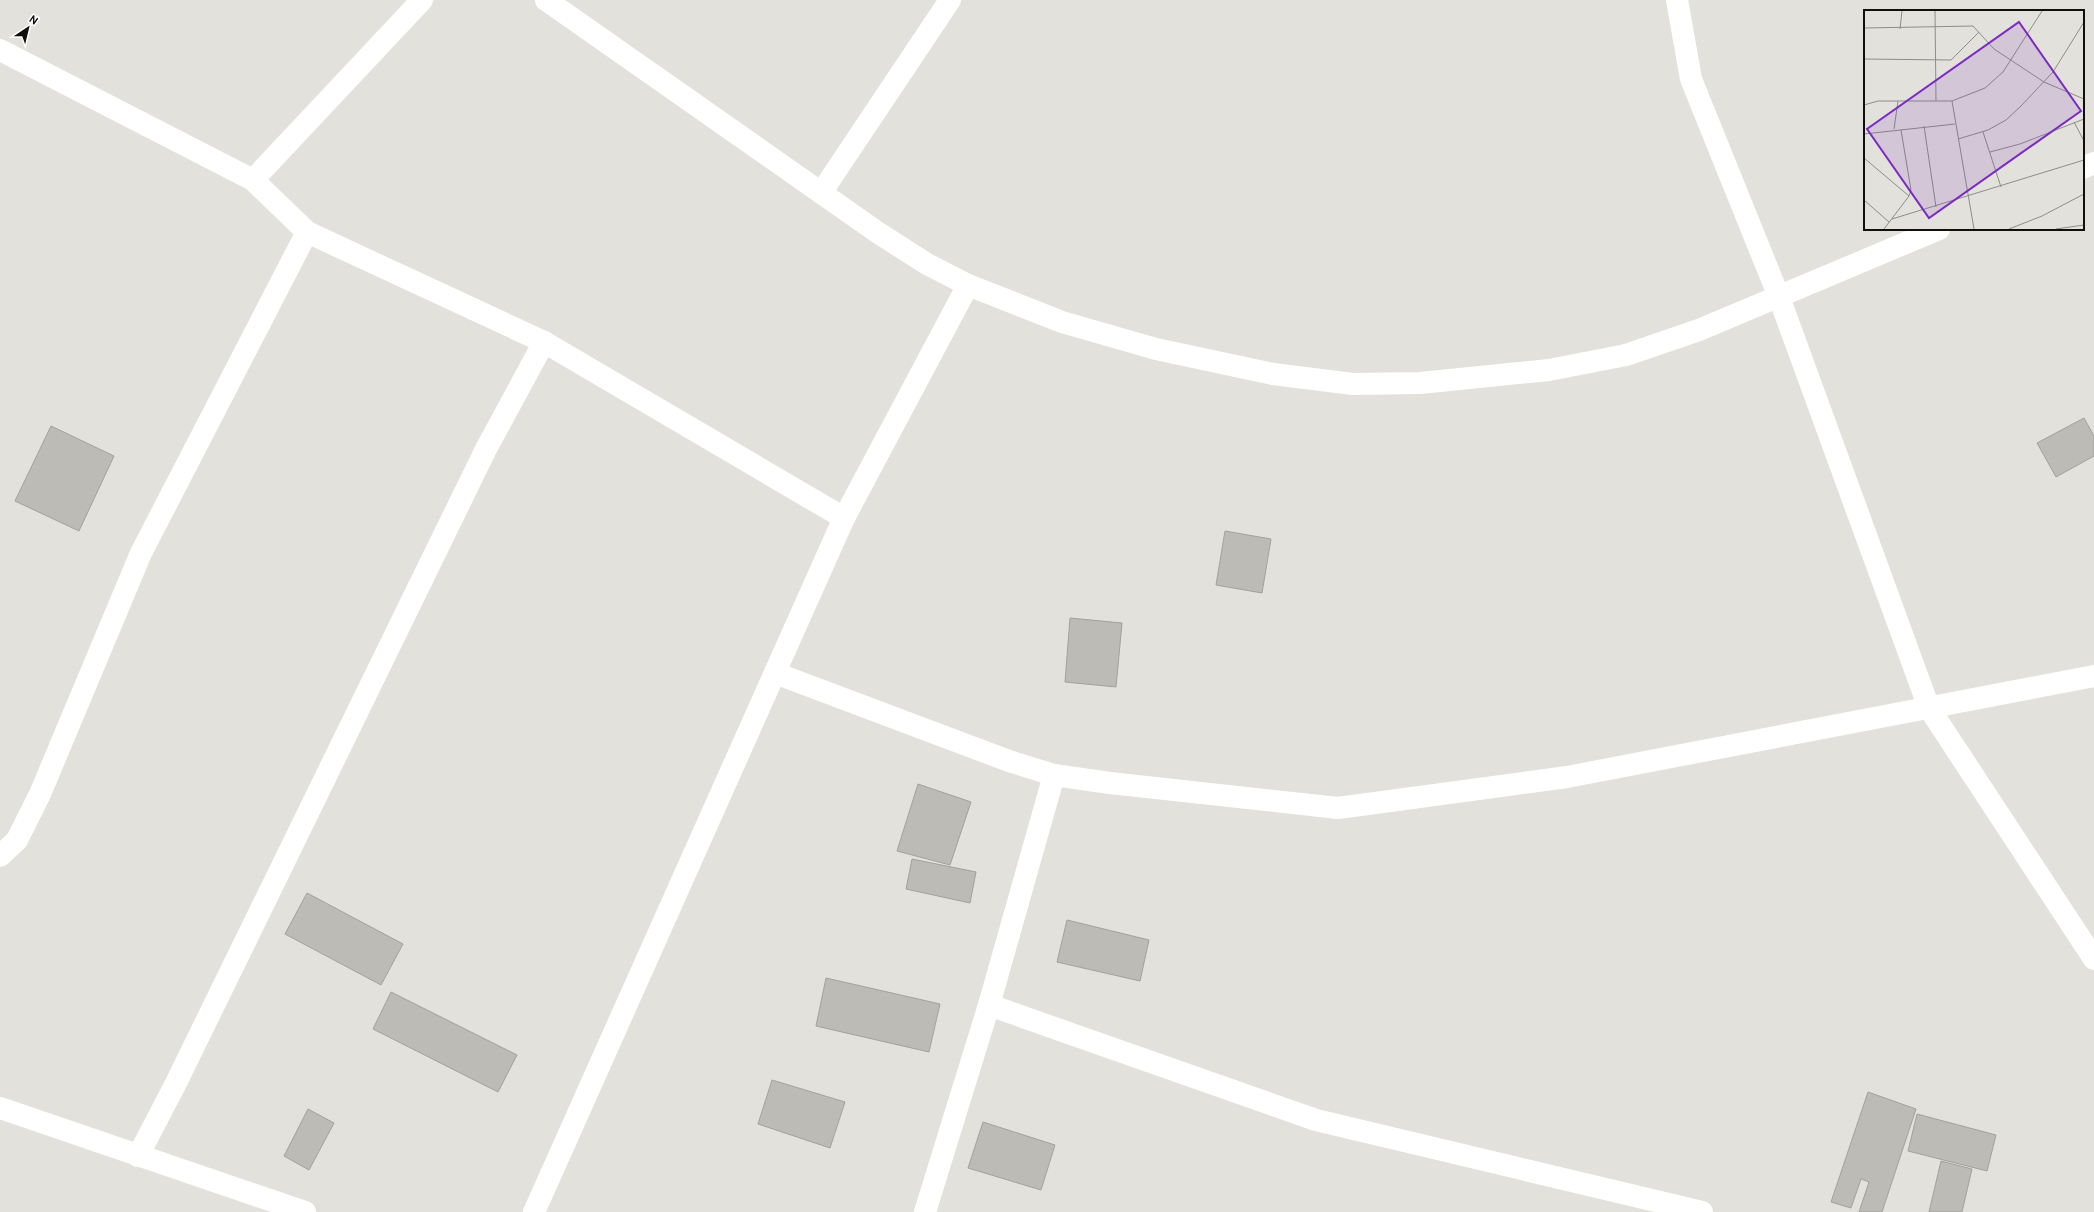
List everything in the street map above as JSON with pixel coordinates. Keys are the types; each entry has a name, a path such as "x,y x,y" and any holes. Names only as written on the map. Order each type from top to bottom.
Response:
{"street":[{"path":"253,180 422,0"},
{"path":"546,0 821,193 927,264 968,285 1062,322 1156,348 1273,374 1354,384 1420,382 1549,370 1626,355 1699,330 1937,230"},
{"path":"821,193 950,0"},
{"path":"1677,0 1691,79 1779,297 1929,708 2094,959"},
{"path":"0,50 253,180 307,232 544,342 844,518"},
{"path":"2084,168 2094,163"},
{"path":"0,856 17,840 37,801 141,553 307,232"},
{"path":"534,1212 844,518 968,285"},
{"path":"138,1156 175,1085 483,456 544,342"},
{"path":"775,673 1009,761 1054,775 1110,783 1338,808 1567,777 2094,676"},
{"path":"926,1212 989,1005 1054,775"},
{"path":"989,1005 1316,1120 1702,1212"},
{"path":"0,1108 306,1212"}],"building":[{"path":"2084,418 2094,436 2094,456 2056,477 2037,443"},
{"path":"51,426 114,456 79,531 15,501"},
{"path":"1225,531 1271,539 1262,593 1216,585"},
{"path":"1070,618 1122,623 1116,687 1065,682"},
{"path":"918,784 971,802 950,865 897,851"},
{"path":"912,859 976,872 970,903 906,889"},
{"path":"307,893 403,944 381,985 285,934"},
{"path":"1067,920 1149,940 1140,981 1057,962"},
{"path":"826,978 940,1004 929,1052 816,1026"},
{"path":"391,992 517,1055 498,1092 373,1029"},
{"path":"772,1080 845,1102 830,1148 758,1124"},
{"path":"1868,1092 1916,1109 1882,1212 1859,1212 1869,1182 1861,1179 1851,1208 1831,1202"},
{"path":"308,1109 334,1123 309,1170 284,1156"},
{"path":"1917,1114 1996,1135 1987,1171 1908,1151"},
{"path":"983,1122 1055,1145 1041,1190 968,1168"},
{"path":"1941,1161 1972,1169 1962,1212 1929,1212"}]}
